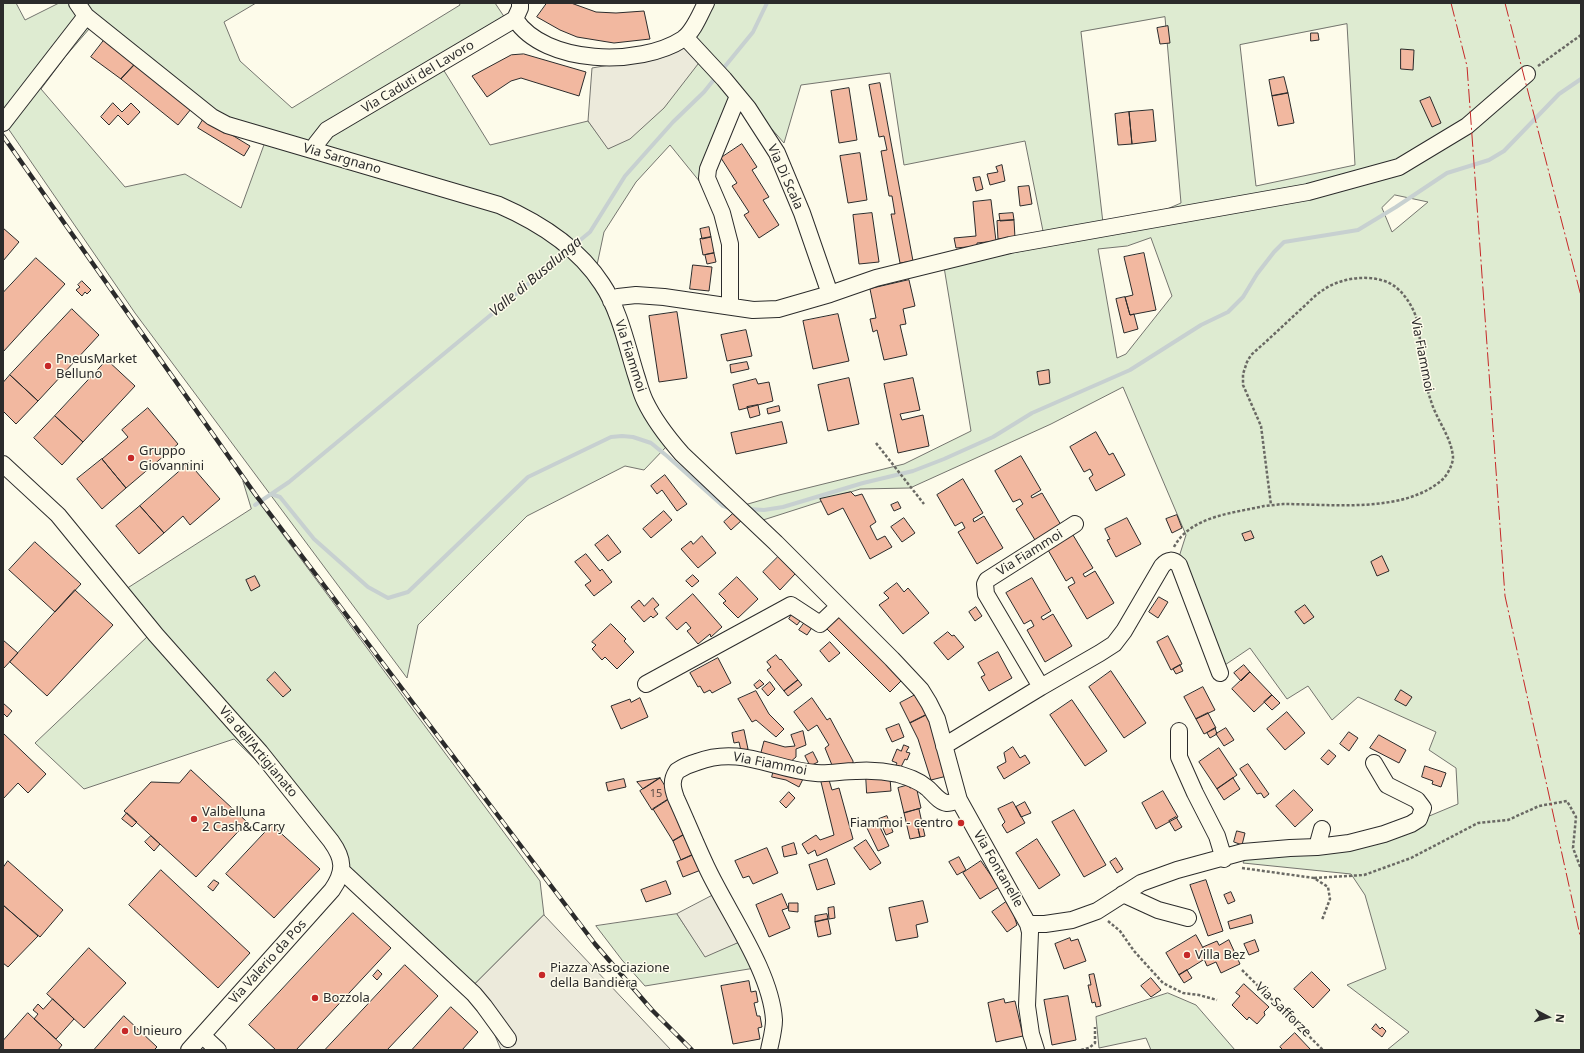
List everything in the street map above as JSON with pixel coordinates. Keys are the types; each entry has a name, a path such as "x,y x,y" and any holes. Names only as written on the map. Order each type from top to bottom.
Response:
{"street":[{"path":"520,3 520,8 514,19 519,26 531,36 546,45 567,52 583,55 626,56 650,52 670,46 685,37 706,3"},
{"path":"3,124 81,9"},
{"name":"Via Sargnano","path":"81,9 212,117 226,125 499,205 523,215 540,225 577,255 603,284 611,301"},
{"name":"Via Caduti del Lavoro","path":"316,151 316,144 327,130 514,19"},
{"name":"Via Di Scala","path":"685,37 724,79 748,108 777,153 802,213 830,294"},
{"path":"611,301 618,297 636,295 664,297 753,310 778,309 830,294 876,278 1010,245 1308,192 1399,166 1468,126 1527,74"},
{"path":"730,306 730,244 722,213 707,178 708,169 738,96"},
{"name":"Via Fiammoi","path":"611,301 627,344 644,400 651,414 682,454 839,606 921,690 937,719 959,800 947,803 938,799 927,787 917,780 881,771 833,774 814,773 794,770 741,756 716,757 702,760 677,771 672,782 672,788 676,798 708,871 763,977 773,1011 774,1022 769,1050"},
{"name":"Via dell'Artigianato","path":"3,464 58,515 156,635 260,752 331,841 340,856 342,870"},
{"name":"Via Fiammoi","path":"1041,687 986,594 985,584 987,580 1075,524"},
{"path":"944,746 1114,644 1124,631 1166,561 1171,560 1179,565 1220,673"},
{"path":"646,684 791,605 820,624 839,606"},
{"path":"1179,732 1179,757 1217,836 1224,859"},
{"path":"1028,924 1045,924 1072,920 1096,911 1141,883 1163,875 1224,859 1243,852 1317,847 1349,843 1384,834 1419,819 1423,808 1418,800 1387,785 1374,763"},
{"name":"Via Fontanelle","path":"959,800 1028,924 1029,941 1027,1006 1031,1034 1036,1050"},
{"path":"1317,847 1322,830"},
{"path":"342,870 474,994 508,1038"},
{"name":"Via Valerio da Pos","path":"189,1050 332,890 340,878 342,870"},
{"path":"1123,894 1158,910 1188,918"},
{"path":"203,1036 218,1050"}],"path":[{"path":"1527,74 1581,35"},
{"name":"Via Fiammoi","path":"1166,561 1176,542 1190,529 1201,522 1218,516 1271,505 1303,504 1357,506 1374,504 1401,499 1421,493 1444,478 1450,469 1453,460 1452,446 1431,403 1420,354 1419,325 1405,297 1395,286 1383,280 1365,278 1349,279 1323,290 1251,355 1247,362 1243,374 1243,385 1261,426 1271,505"},
{"path":"876,443 924,504"},
{"path":"1224,859 1239,867 1314,878 1364,875 1411,858 1478,823 1508,820 1540,806 1567,801 1576,817 1573,848 1581,868"},
{"path":"1314,878 1328,887 1330,900 1322,920"},
{"path":"1096,911 1120,931 1134,951 1164,983 1183,993 1199,995 1217,1000"},
{"name":"Via Safforze","path":"1242,970 1323,1050"},
{"path":"1081,1050 1089,1048 1096,1043 1095,1027"}],"green space":[{"path":"3,3 16,3 25,20 59,3 256,3 224,22 240,61 292,108 460,5 459,3 495,3 505,18 438,61 490,145 588,121 609,149 690,38 711,3 1581,3 1581,1050 1387,1050 1409,1032 1347,985 1386,969 1365,895 1351,874 1243,863 1251,848 1367,842 1458,804 1456,768 1429,750 1436,732 1358,697 1332,720 1308,686 1287,699 1250,648 1222,667 1179,557 1186,535 1123,387 1051,424 910,488 860,489 760,521 741,506 904,464 971,431 944,267 1046,246 1025,141 904,165 890,73 801,85 784,143 741,94 700,182 670,145 636,182 604,232 597,265 666,447 644,470 625,466 527,516 418,625 407,678 135,313 3,121","holes":["1165,17 1181,203 1137,222 1103,223 1081,32","1347,24 1355,165 1256,186 1240,45","93,25 221,114 269,131 241,208 185,174 125,187 41,89 65,57","1395,195 1428,202 1392,232 1382,208","1151,238 1172,296 1126,354 1117,358 1098,249 1127,246"]},
{"path":"243,481 540,881 544,915 471,988 348,868 288,792 234,739 84,789 35,743 148,636 115,596 251,509"},
{"path":"677,914 705,956 744,940 755,968 645,986 622,960 596,926"},
{"path":"1168,993 1196,1005 1235,1050 1151,1050 1146,1038 1099,1048 1096,1017"}],"shaded area":[{"path":"690,38 705,55 664,108 630,139 608,149 588,121 592,68 656,57"},
{"path":"723,890 744,940 705,957 677,914"},
{"name":"Piazza Associazione della Bandiera","path":"544,915 671,1050 501,1050 471,988"}],"building":[{"path":"547,3 571,3 596,12 616,13 644,11 650,39 614,43 577,37 560,30 537,17"},
{"path":"1168,26 1170,43 1160,44 1157,28"},
{"path":"1311,33 1318,33 1319,40 1311,41"},
{"path":"105,39 136,63 121,79 91,57"},
{"path":"1401,49 1414,50 1413,70 1401,69"},
{"path":"524,54 586,72 579,96 521,78 511,81 487,97 472,76 511,55"},
{"path":"136,63 191,109 178,125 121,79"},
{"path":"1284,77 1288,93 1272,96 1269,80"},
{"path":"880,83 913,261 900,263 891,214 895,214 892,196 889,196 881,151 887,150 884,136 879,137 869,85"},
{"path":"849,88 857,140 839,143 831,91"},
{"path":"1288,93 1294,123 1278,126 1272,96"},
{"path":"1430,97 1441,123 1432,127 1420,101"},
{"path":"113,103 122,112 131,103 140,112 128,125 118,115 109,125 101,117"},
{"path":"1153,110 1156,141 1132,144 1129,112"},
{"path":"1129,112 1132,144 1118,145 1115,114"},
{"path":"204,118 250,146 244,156 198,128"},
{"path":"742,144 757,167 752,170 769,197 763,200 779,225 759,238 744,215 749,212 732,186 737,183 721,158"},
{"path":"860,153 867,200 848,203 840,156"},
{"path":"1002,165 1005,181 990,185 987,174 998,172 996,167"},
{"path":"980,177 983,189 976,191 973,178"},
{"path":"1029,186 1032,204 1020,206 1018,187"},
{"path":"991,200 996,241 977,243 977,246 956,248 954,238 976,236 973,202"},
{"path":"872,213 879,262 859,264 853,215"},
{"path":"1013,213 1014,220 1000,221 999,214"},
{"path":"1014,220 1015,238 998,239 997,221"},
{"path":"709,227 711,237 702,239 700,229"},
{"path":"3,228 19,242 3,261"},
{"path":"711,237 714,253 703,255 700,239"},
{"path":"714,253 716,262 707,264 705,255"},
{"path":"1144,253 1156,310 1130,315 1125,297 1133,295 1124,257"},
{"path":"36,258 65,284 3,352 3,293"},
{"path":"693,265 712,267 709,291 690,289"},
{"path":"909,280 915,306 903,309 906,324 900,325 907,355 884,360 877,330 873,332 870,319 876,318 870,289"},
{"path":"82,281 91,290 87,294 85,292 82,296 76,290 80,287 78,285"},
{"path":"1125,297 1130,315 1134,314 1138,329 1124,333 1116,299"},
{"path":"72,309 99,335 38,401 10,375"},
{"path":"677,312 687,378 659,382 649,316"},
{"path":"838,314 849,361 813,369 803,321"},
{"path":"746,330 752,356 727,361 721,335"},
{"path":"107,360 135,386 83,442 55,416"},
{"path":"747,362 749,369 731,373 730,365"},
{"path":"1049,370 1050,383 1039,385 1037,372"},
{"path":"10,375 38,401 16,424 3,411 3,383"},
{"path":"849,378 859,424 828,431 818,385"},
{"path":"913,378 920,410 900,414 902,420 923,415 929,446 898,453 884,384"},
{"path":"756,379 758,384 769,382 773,401 739,410 733,385"},
{"path":"758,405 760,415 750,418 747,407"},
{"path":"779,406 780,411 768,414 767,409"},
{"path":"148,408 178,444 126,488 102,459 128,437 122,430"},
{"path":"55,416 83,442 62,465 34,438"},
{"path":"782,422 787,443 736,454 731,433"},
{"path":"1096,432 1109,455 1113,453 1125,475 1096,491 1089,478 1093,475 1090,469 1084,472 1070,447"},
{"path":"1021,456 1041,490 1031,496 1032,498 1042,493 1061,525 1035,540 1016,509 1023,504 1020,499 1013,502 995,471"},
{"path":"102,459 126,488 102,509 77,479"},
{"path":"189,463 220,499 190,525 183,516 164,533 140,506"},
{"path":"665,475 687,504 677,511 662,490 657,494 651,486"},
{"path":"963,479 983,513 973,519 974,522 984,516 1003,548 977,564 958,532 965,528 962,522 955,526 937,495"},
{"path":"851,492 855,496 862,494 876,522 870,526 877,540 885,536 892,547 870,559 843,508 828,515 820,499"},
{"path":"898,502 901,508 894,511 891,505"},
{"path":"140,506 164,533 139,554 116,526"},
{"path":"664,511 672,520 651,538 643,529"},
{"path":"735,512 742,520 731,530 724,522"},
{"path":"1177,515 1182,528 1172,533 1166,519"},
{"path":"904,518 915,533 902,542 891,527"},
{"path":"1127,518 1141,544 1116,557 1107,540 1110,539 1105,529"},
{"path":"1251,531 1254,538 1245,541 1242,534"},
{"path":"608,535 621,552 608,561 595,545"},
{"path":"1073,535 1093,568 1083,574 1085,577 1095,571 1114,603 1087,619 1068,587 1075,583 1072,577 1066,581 1048,550"},
{"path":"702,536 716,553 698,568 681,549 691,541 693,544"},
{"path":"35,542 81,584 55,612 9,570"},
{"path":"586,554 600,571 602,569 612,582 594,596 585,585 591,581 575,562"},
{"path":"1382,556 1389,571 1377,576 1371,562"},
{"path":"778,557 795,574 780,590 763,572"},
{"path":"693,575 699,581 692,587 686,581"},
{"path":"255,576 260,586 251,591 246,580"},
{"path":"737,577 758,599 738,618 723,603 726,601 719,594"},
{"path":"1032,578 1051,611 1041,617 1043,620 1053,614 1072,646 1045,662 1027,630 1034,626 1031,620 1024,624 1006,593"},
{"path":"897,583 904,592 908,588 929,613 903,634 879,605 889,598 884,593"},
{"path":"75,590 113,625 47,696 10,662"},
{"path":"693,594 722,627 711,637 710,634 698,644 687,631 691,628 686,622 677,630 666,618"},
{"path":"1159,597 1168,602 1158,618 1149,612"},
{"path":"653,598 659,605 654,609 658,614 653,618 651,616 644,622 631,607 639,600 644,606"},
{"path":"1305,605 1314,617 1304,624 1295,612"},
{"path":"976,607 982,616 975,621 969,612"},
{"path":"794,611 803,617 797,625 789,619"},
{"path":"841,614 904,678 890,692 827,629"},
{"path":"808,618 815,623 807,635 799,630"},
{"path":"611,624 626,639 624,641 634,652 617,669 605,657 602,660 592,649 596,645 592,642"},
{"path":"948,632 952,636 954,635 964,647 948,660 934,643"},
{"path":"1168,636 1182,664 1171,670 1157,642"},
{"path":"3,640 18,653 3,669"},
{"path":"830,642 840,653 829,662 820,651"},
{"path":"998,652 1012,678 989,691 981,677 985,675 978,663"},
{"path":"776,655 798,680 784,691 767,670 771,667 767,662"},
{"path":"718,658 731,683 712,693 710,690 704,693 700,686 698,687 690,673"},
{"path":"1180,665 1183,671 1176,674 1173,669"},
{"path":"1244,665 1250,672 1241,681 1234,673"},
{"path":"1111,671 1146,723 1124,738 1089,687"},
{"path":"275,672 291,690 283,697 267,680"},
{"path":"1250,672 1272,695 1254,712 1232,689"},
{"path":"760,680 764,684 757,689 754,685"},
{"path":"798,680 802,685 788,696 784,691"},
{"path":"770,682 775,689 768,696 762,689"},
{"path":"1203,687 1215,710 1196,719 1184,697"},
{"path":"1401,690 1412,697 1406,706 1395,700"},
{"path":"756,691 769,714 784,729 776,737 756,720 752,722 738,699"},
{"path":"919,693 930,713 910,723 900,703"},
{"path":"1272,695 1280,703 1272,710 1264,702"},
{"path":"640,698 648,717 621,729 611,706 630,699 631,702"},
{"path":"812,698 827,720 830,718 853,763 834,770 825,748 829,745 817,725 808,731 794,712"},
{"path":"1072,700 1107,751 1085,766 1050,715"},
{"path":"3,703 12,711 7,717 3,713"},
{"path":"1287,712 1305,733 1285,750 1267,729"},
{"path":"930,713 947,776 931,780 918,739 910,723"},
{"path":"1208,713 1216,728 1204,734 1196,719"},
{"path":"899,724 904,737 892,742 886,729"},
{"path":"1215,728 1217,734 1210,738 1207,733"},
{"path":"1226,728 1234,740 1224,746 1216,734"},
{"path":"744,730 748,749 741,751 739,742 734,743 732,733"},
{"path":"803,731 806,745 796,749 796,757 789,763 760,756 764,741 785,747 795,746 791,735"},
{"path":"1349,732 1358,738 1349,751 1340,744"},
{"path":"3,733 46,774 28,793 18,783 3,799"},
{"path":"1379,735 1406,750 1399,763 1370,748"},
{"path":"904,745 909,747 906,752 910,753 900,769 895,767 897,763 892,761 897,749 901,751"},
{"path":"1013,747 1020,758 1025,755 1030,763 1004,779 997,767 1006,762 1004,753"},
{"path":"1219,748 1237,775 1217,789 1199,762"},
{"path":"1329,750 1336,756 1328,765 1321,759"},
{"path":"813,752 818,762 810,766 805,756"},
{"path":"1248,764 1269,794 1264,798 1261,793 1257,794 1240,769"},
{"path":"775,766 804,777 799,787 786,780 772,777"},
{"path":"1425,766 1446,773 1441,787 1432,784 1433,781 1422,777"},
{"path":"191,770 247,822 196,877 124,811 151,782 179,783"},
{"path":"866,775 890,778 891,791 867,793"},
{"path":"660,778 643,789 637,782"},
{"path":"660,778 672,797 652,810 640,791"},
{"path":"1233,778 1240,789 1224,800 1217,789"},
{"path":"624,779 626,787 608,791 606,783"},
{"path":"829,780 832,790 839,788 853,839 817,856 815,850 808,854 802,844 816,835 820,840 834,835 821,782"},
{"path":"909,785 910,788 916,786 921,808 904,813 898,788"},
{"path":"1294,790 1313,810 1295,827 1276,806"},
{"path":"1163,791 1178,817 1156,829 1142,803"},
{"path":"789,792 795,798 786,808 780,802"},
{"path":"672,797 690,831 673,841 653,809"},
{"path":"1013,802 1025,823 1007,833 1002,825 1005,822 998,809"},
{"path":"1025,802 1031,813 1021,817 1016,807"},
{"path":"919,809 922,823 917,824 920,837 910,839 904,813"},
{"path":"1074,810 1106,865 1084,877 1052,822"},
{"path":"127,813 137,822 132,827 122,819"},
{"path":"887,816 893,832 886,835 879,819"},
{"path":"1176,817 1182,827 1175,831 1169,821"},
{"path":"878,823 889,846 878,851 867,828"},
{"path":"922,823 925,836 920,837 917,824"},
{"path":"272,825 320,869 274,918 226,874"},
{"path":"690,831 699,852 681,860 673,841"},
{"path":"1237,831 1245,833 1242,845 1234,842"},
{"path":"151,836 160,844 154,851 145,842"},
{"path":"1037,839 1060,875 1039,889 1016,853"},
{"path":"866,840 881,863 870,870 854,848"},
{"path":"794,843 797,854 784,857 782,847"},
{"path":"767,848 778,873 753,884 749,876 743,878 735,861"},
{"path":"699,852 706,868 683,877 677,862"},
{"path":"959,857 966,870 957,875 949,862"},
{"path":"1116,858 1123,869 1117,873 1110,862"},
{"path":"827,859 835,884 817,890 809,865"},
{"path":"8,861 63,910 40,937 3,905 3,868"},
{"path":"981,861 999,887 980,899 963,873"},
{"path":"161,870 250,953 218,988 129,905"},
{"path":"214,880 219,883 213,891 208,887"},
{"path":"1206,880 1223,931 1208,936 1190,885"},
{"path":"666,881 671,894 646,902 641,890"},
{"path":"1231,892 1235,901 1228,904 1224,895"},
{"path":"782,894 788,908 782,910 790,928 769,937 756,905"},
{"path":"923,901 928,922 916,925 918,937 896,941 889,908"},
{"path":"1006,902 1012,909 1017,925 1007,932 992,912"},
{"path":"789,903 798,903 798,912 789,911"},
{"path":"3,905 38,936 8,967 3,963"},
{"path":"834,907 835,918 829,919 828,908"},
{"path":"353,913 391,948 296,1050 276,1050 249,1025"},
{"path":"827,914 828,919 815,922 815,916"},
{"path":"1251,915 1253,923 1230,929 1228,922"},
{"path":"828,919 831,934 818,937 815,922"},
{"name":"Villa Bez","path":"1196,935 1208,957 1179,975 1166,953"},
{"path":"1070,938 1071,941 1078,939 1086,961 1064,969 1055,944"},
{"path":"1229,940 1240,964 1221,973 1216,962 1207,966 1204,959 1208,957 1203,947 1217,941 1219,945"},
{"path":"1255,940 1259,951 1249,955 1244,944"},
{"path":"89,948 126,983 84,1028 47,994"},
{"path":"405,965 438,996 387,1050 325,1050"},
{"path":"378,970 382,974 377,980 373,976"},
{"path":"1187,970 1192,978 1184,983 1179,975"},
{"path":"1312,972 1330,990 1313,1008 1294,989"},
{"path":"1094,974 1101,1006 1096,1007 1095,1002 1092,1003 1088,985 1091,985 1089,975"},
{"path":"1151,978 1161,990 1151,997 1141,986"},
{"path":"749,981 751,992 756,991 758,1002 754,1003 757,1016 760,1016 762,1027 758,1028 760,1039 733,1044 721,986"},
{"path":"1244,984 1269,1007 1264,1012 1265,1015 1257,1024 1249,1017 1247,1020 1232,1005 1240,996 1236,993"},
{"path":"1068,996 1076,1040 1052,1045 1044,1000"},
{"path":"53,999 74,1019 56,1039 34,1019 38,1014 33,1010 38,1004 43,1009"},
{"path":"1004,999 1005,1003 1015,1001 1023,1036 996,1042 988,1003"},
{"path":"451,1007 478,1032 462,1050 412,1050"},
{"path":"28,1013 62,1045 58,1050 3,1050 3,1041"},
{"name":"Unieuro","path":"124,1016 157,1047 154,1050 94,1050"},
{"path":"1376,1024 1380,1029 1382,1027 1386,1031 1382,1037 1372,1029"},
{"path":"1295,1033 1311,1050 1283,1050 1280,1047"}],"waterway":[{"name":"Valle di Busalunga","path":"722,70 753,32 767,3"},
{"name":"Valle di Busalunga","path":"573,246 590,232 625,176 673,122 704,92 716,77"},
{"path":"748,509 764,510 783,507 863,483 913,471 993,437 1032,413 1130,370 1201,325 1228,312 1243,297 1257,274 1284,242 1358,230 1447,173 1489,160 1504,151 1559,94 1581,79"},
{"name":"Valle di Busalunga","path":"255,505 289,482 568,251"},
{"path":"271,494 280,497 314,539 368,587 388,598 408,592 528,477 611,437 633,437 651,443 723,506 731,509"}],"railway":[{"path":"3,136 255,494 595,944 652,1010 692,1050"}],"power":[{"path":"1451,3 1467,66 1505,596 1581,940"},
{"path":"1505,3 1581,296"}],"place":[{"name":"PneusMarket Belluno","path":"48,366"},
{"name":"Gruppo Giovannini","path":"131,458"},
{"name":"Valbelluna 2 Cash&Carry","path":"194,819"},
{"name":"Fiammoi - centro","path":"961,823"},
{"name":"Villa Bez","path":"1187,955"},
{"name":"Piazza Associazione della Bandiera","path":"542,975"},
{"name":"Bozzola","path":"315,998"},
{"name":"Unieuro","path":"125,1031"}]}
